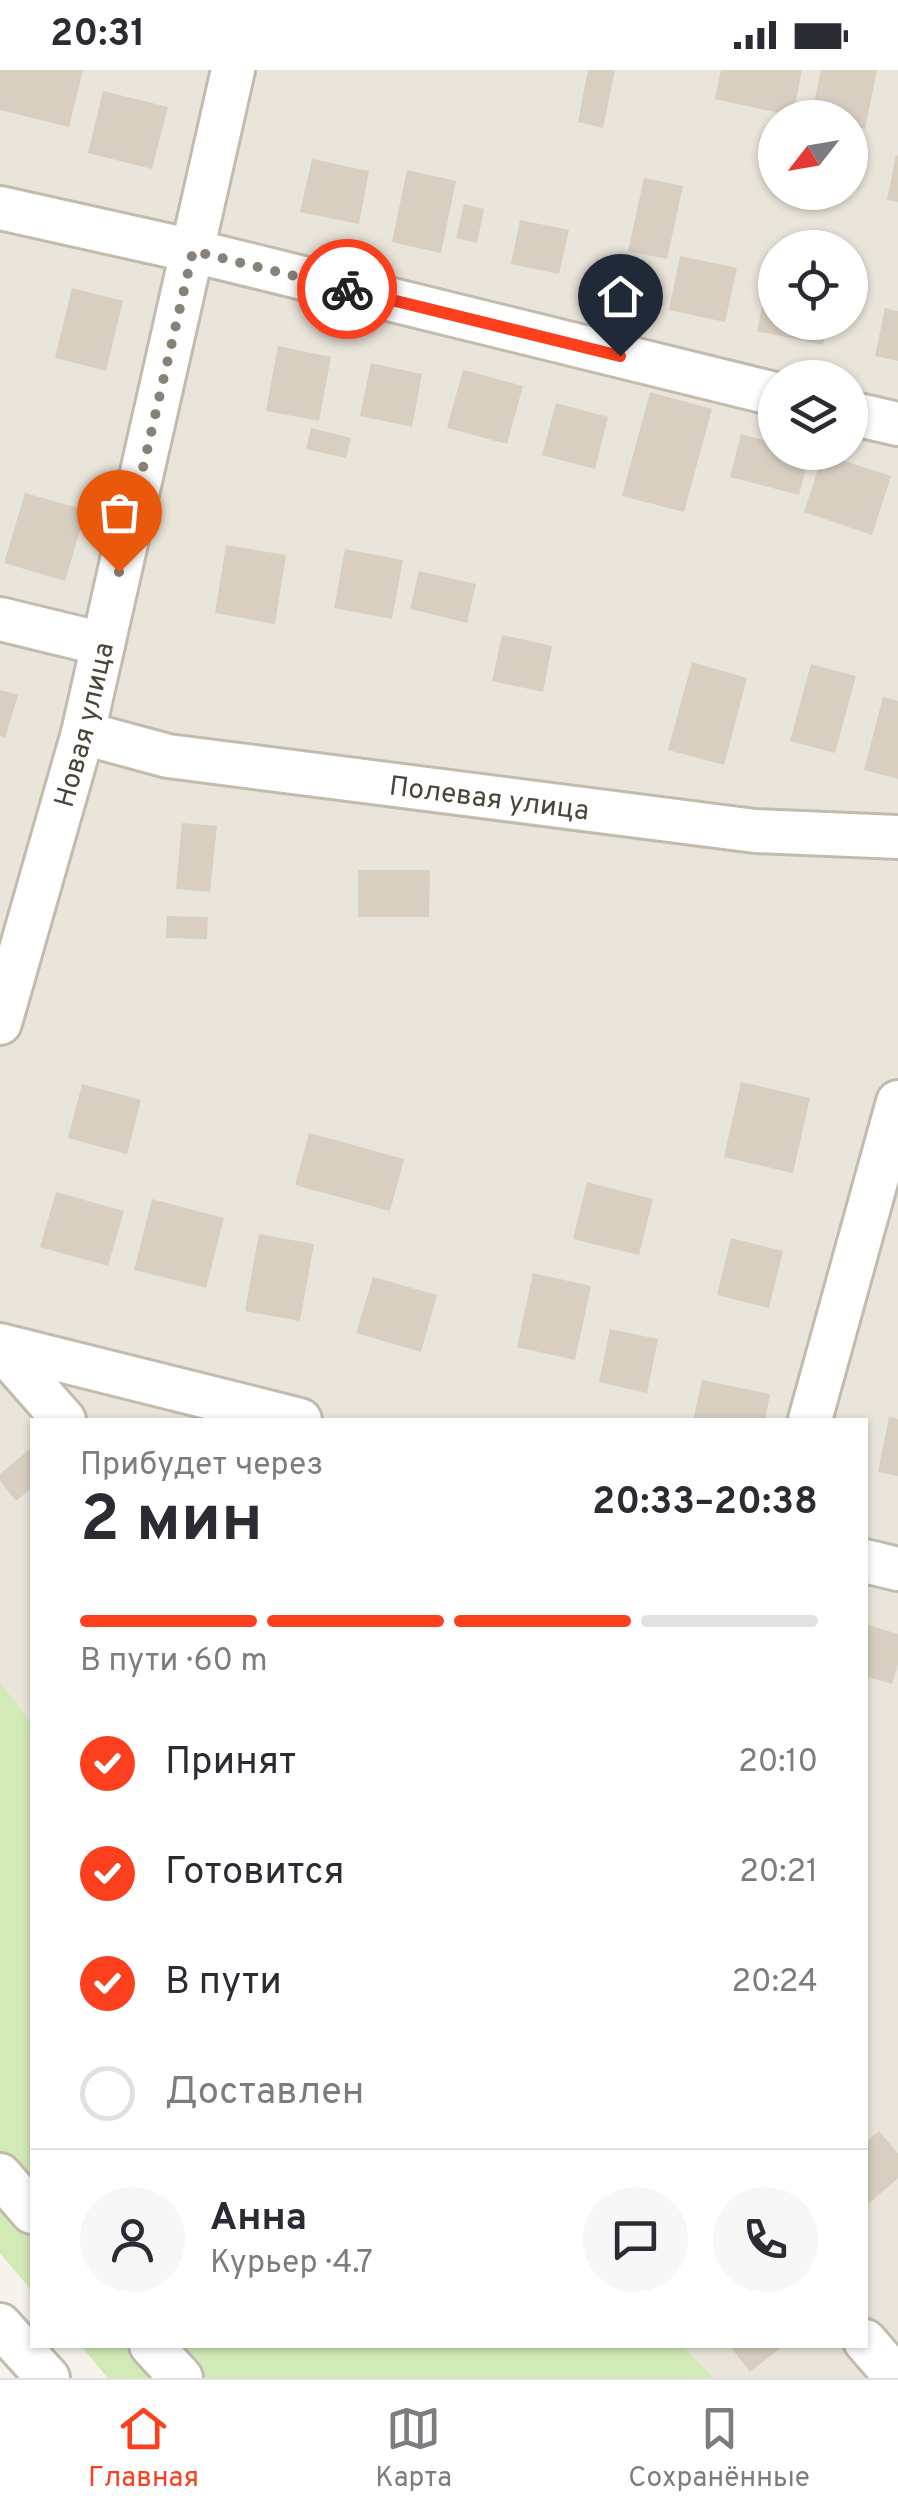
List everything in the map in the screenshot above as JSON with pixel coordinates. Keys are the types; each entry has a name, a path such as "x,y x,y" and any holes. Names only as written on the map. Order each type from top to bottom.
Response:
{"street":[{"name":"Новая улица","path":"0,1023 83,733 233,70"},
{"path":"0,208 193,251 758,390"},
{"path":"868,417 898,424"},
{"path":"0,618 103,644"},
{"name":"Полевая улица","path":"83,733 168,756 736,829 898,836"},
{"path":"811,1418 898,1102"},
{"path":"0,1346 62,1418"},
{"path":"0,1346 292,1418"},
{"path":"868,1562 898,1569"},
{"path":"0,2176 30,2210"},
{"path":"0,2325 48,2378"},
{"path":"868,2344 897,2378"},
{"path":"155,2348 181,2378"}],"shaded area":[{"path":"0,70 898,70 898,2378 714,2378 684,2348 868,2348 868,1418 30,1418 30,1721 0,1682"}],"green space":[{"path":"0,1682 30,1721 30,2289 0,2253"},
{"path":"83,2348 684,2348 714,2378 108,2378"}],"building":[{"path":"0,70 83,70 69,127 0,110"},
{"path":"588,70 615,70 603,128 578,122"},
{"path":"721,70 802,70 796,100 758,100 758,108 715,99"},
{"path":"821,70 877,70 868,114 868,100 815,100"},
{"path":"103,91 168,107 152,169 88,153"},
{"path":"898,156 898,202 887,200"},
{"path":"312,159 369,171 359,224 300,212"},
{"path":"407,170 456,181 441,253 392,242"},
{"path":"644,178 683,186 667,259 628,251"},
{"path":"464,204 484,209 477,243 456,238"},
{"path":"520,220 569,230 559,274 511,264"},
{"path":"680,256 737,268 725,322 669,310"},
{"path":"72,288 123,301 106,371 55,358"},
{"path":"885,308 898,311 898,361 875,356"},
{"path":"278,346 331,357 319,421 266,411"},
{"path":"371,363 422,374 412,427 360,416"},
{"path":"463,370 523,386 507,444 447,428"},
{"path":"650,392 712,409 684,512 622,496"},
{"path":"556,403 608,417 595,469 542,455"},
{"path":"311,428 351,438 346,458 306,449"},
{"path":"741,434 758,438 758,470 805,470 799,495 730,477"},
{"path":"868,469 891,476 872,535 804,512 818,470"},
{"path":"25,493 86,510 65,581 4,563"},
{"path":"226,545 286,555 275,624 215,613"},
{"path":"345,549 403,560 392,619 334,608"},
{"path":"419,571 476,584 467,623 410,609"},
{"path":"502,635 552,646 543,692 492,681"},
{"path":"692,662 747,678 724,765 668,750"},
{"path":"811,664 856,676 835,753 790,741"},
{"path":"0,690 18,695 5,738 0,736"},
{"path":"883,697 898,701 898,779 864,770"},
{"path":"182,823 217,826 210,892 176,889"},
{"path":"358,870 430,870 429,917 358,917"},
{"path":"167,916 208,917 207,939 166,938"},
{"path":"741,1082 810,1098 793,1173 724,1157"},
{"path":"82,1084 141,1100 127,1154 68,1138"},
{"path":"309,1133 404,1159 390,1211 295,1185"},
{"path":"587,1182 653,1199 639,1255 573,1239"},
{"path":"56,1192 124,1211 108,1266 40,1247"},
{"path":"152,1199 224,1218 206,1288 134,1270"},
{"path":"259,1234 314,1244 300,1321 245,1311"},
{"path":"731,1238 783,1251 769,1308 717,1295"},
{"path":"533,1273 591,1286 575,1360 517,1347"},
{"path":"373,1277 437,1295 421,1352 356,1333"},
{"path":"610,1329 658,1339 647,1393 599,1382"},
{"path":"702,1380 770,1394 765,1418 693,1418"},
{"path":"889,1417 898,1419 898,1476 878,1472"},
{"path":"30,1449 30,1490 16,1501 0,1481 0,1474"},
{"path":"868,1625 898,1634 898,1664 892,1684 868,1677"},
{"path":"879,2131 898,2153 898,2178 868,2204 868,2140"},
{"path":"731,2348 780,2348 750,2372"}],"way so far":[{"path":"119,572 193,251 347,289"}],"route":[{"path":"347,289 620,356"}]}
